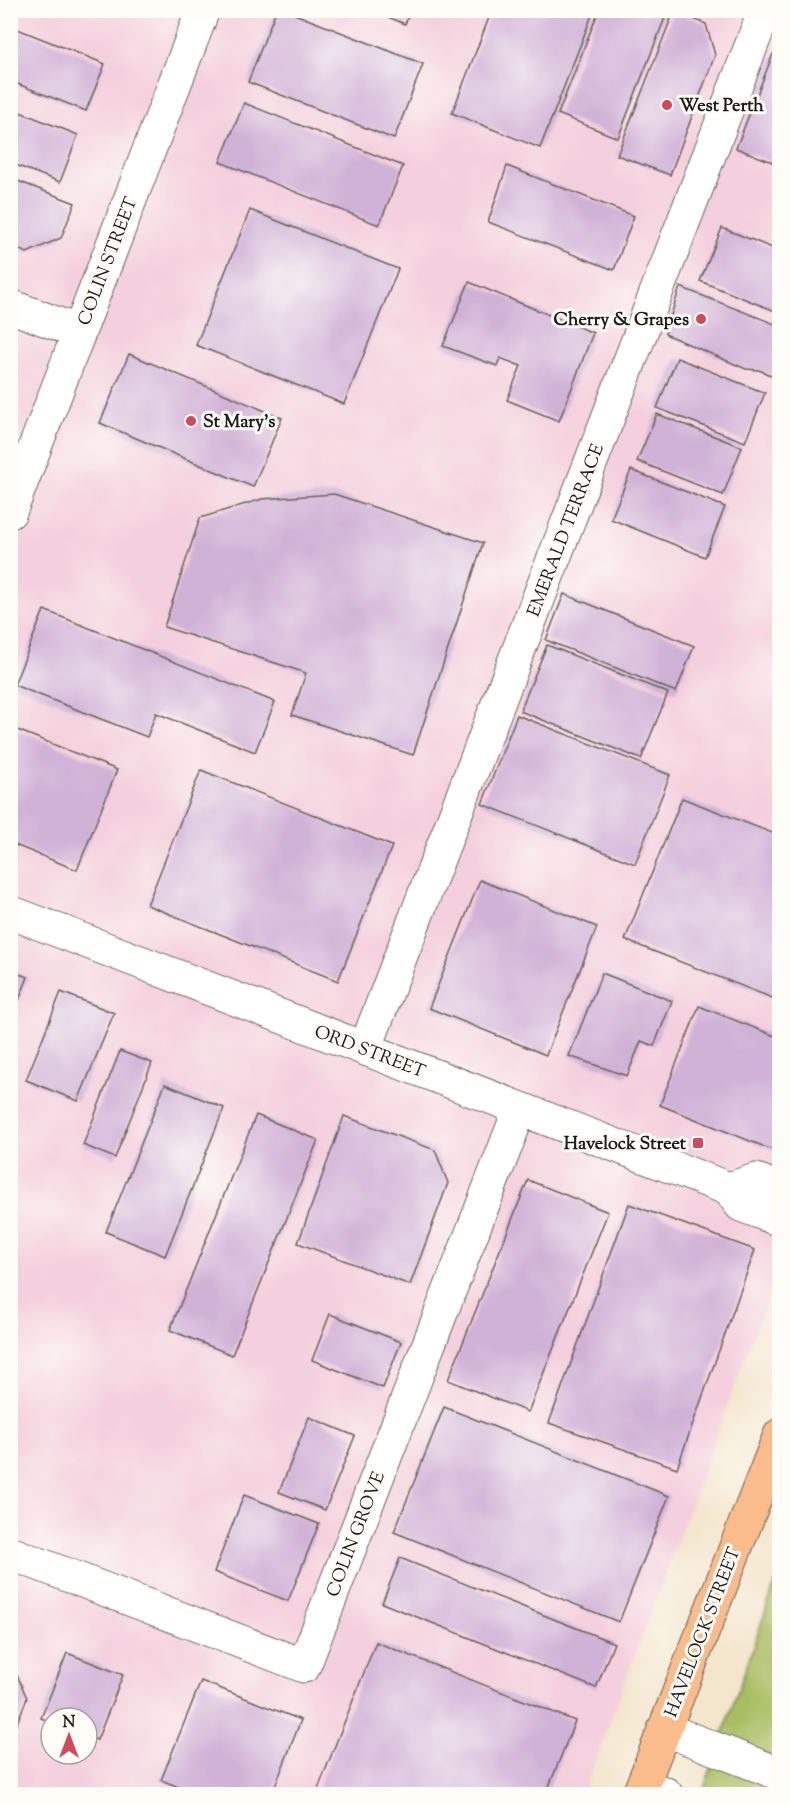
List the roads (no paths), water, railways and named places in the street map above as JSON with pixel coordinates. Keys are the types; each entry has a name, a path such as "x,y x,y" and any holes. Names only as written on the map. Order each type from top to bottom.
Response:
{"main road":[{"name":"HAVELOCK STREET","path":"649,1791 664,1729 780,1435"}],"street":[{"name":"COLIN STREET","path":"10,512 203,10"},
{"name":"EMERALD TERRACE","path":"364,1049 765,10"},
{"path":"10,306 79,332"},
{"name":"ORD STREET","path":"10,912 729,1189 741,1205 780,1220"},
{"name":"COLIN GROVE","path":"10,1553 304,1666 520,1109"},
{"path":"729,1189 756,1180 780,1189"},
{"path":"664,1729 780,1774"}],"place":[{"name":"West Perth","path":"667,105"},
{"name":"Cherry & Grapes","path":"701,319"},
{"name":"St Mary's","path":"191,421"},
{"name":"Havelock Street","path":"698,1143"}]}
